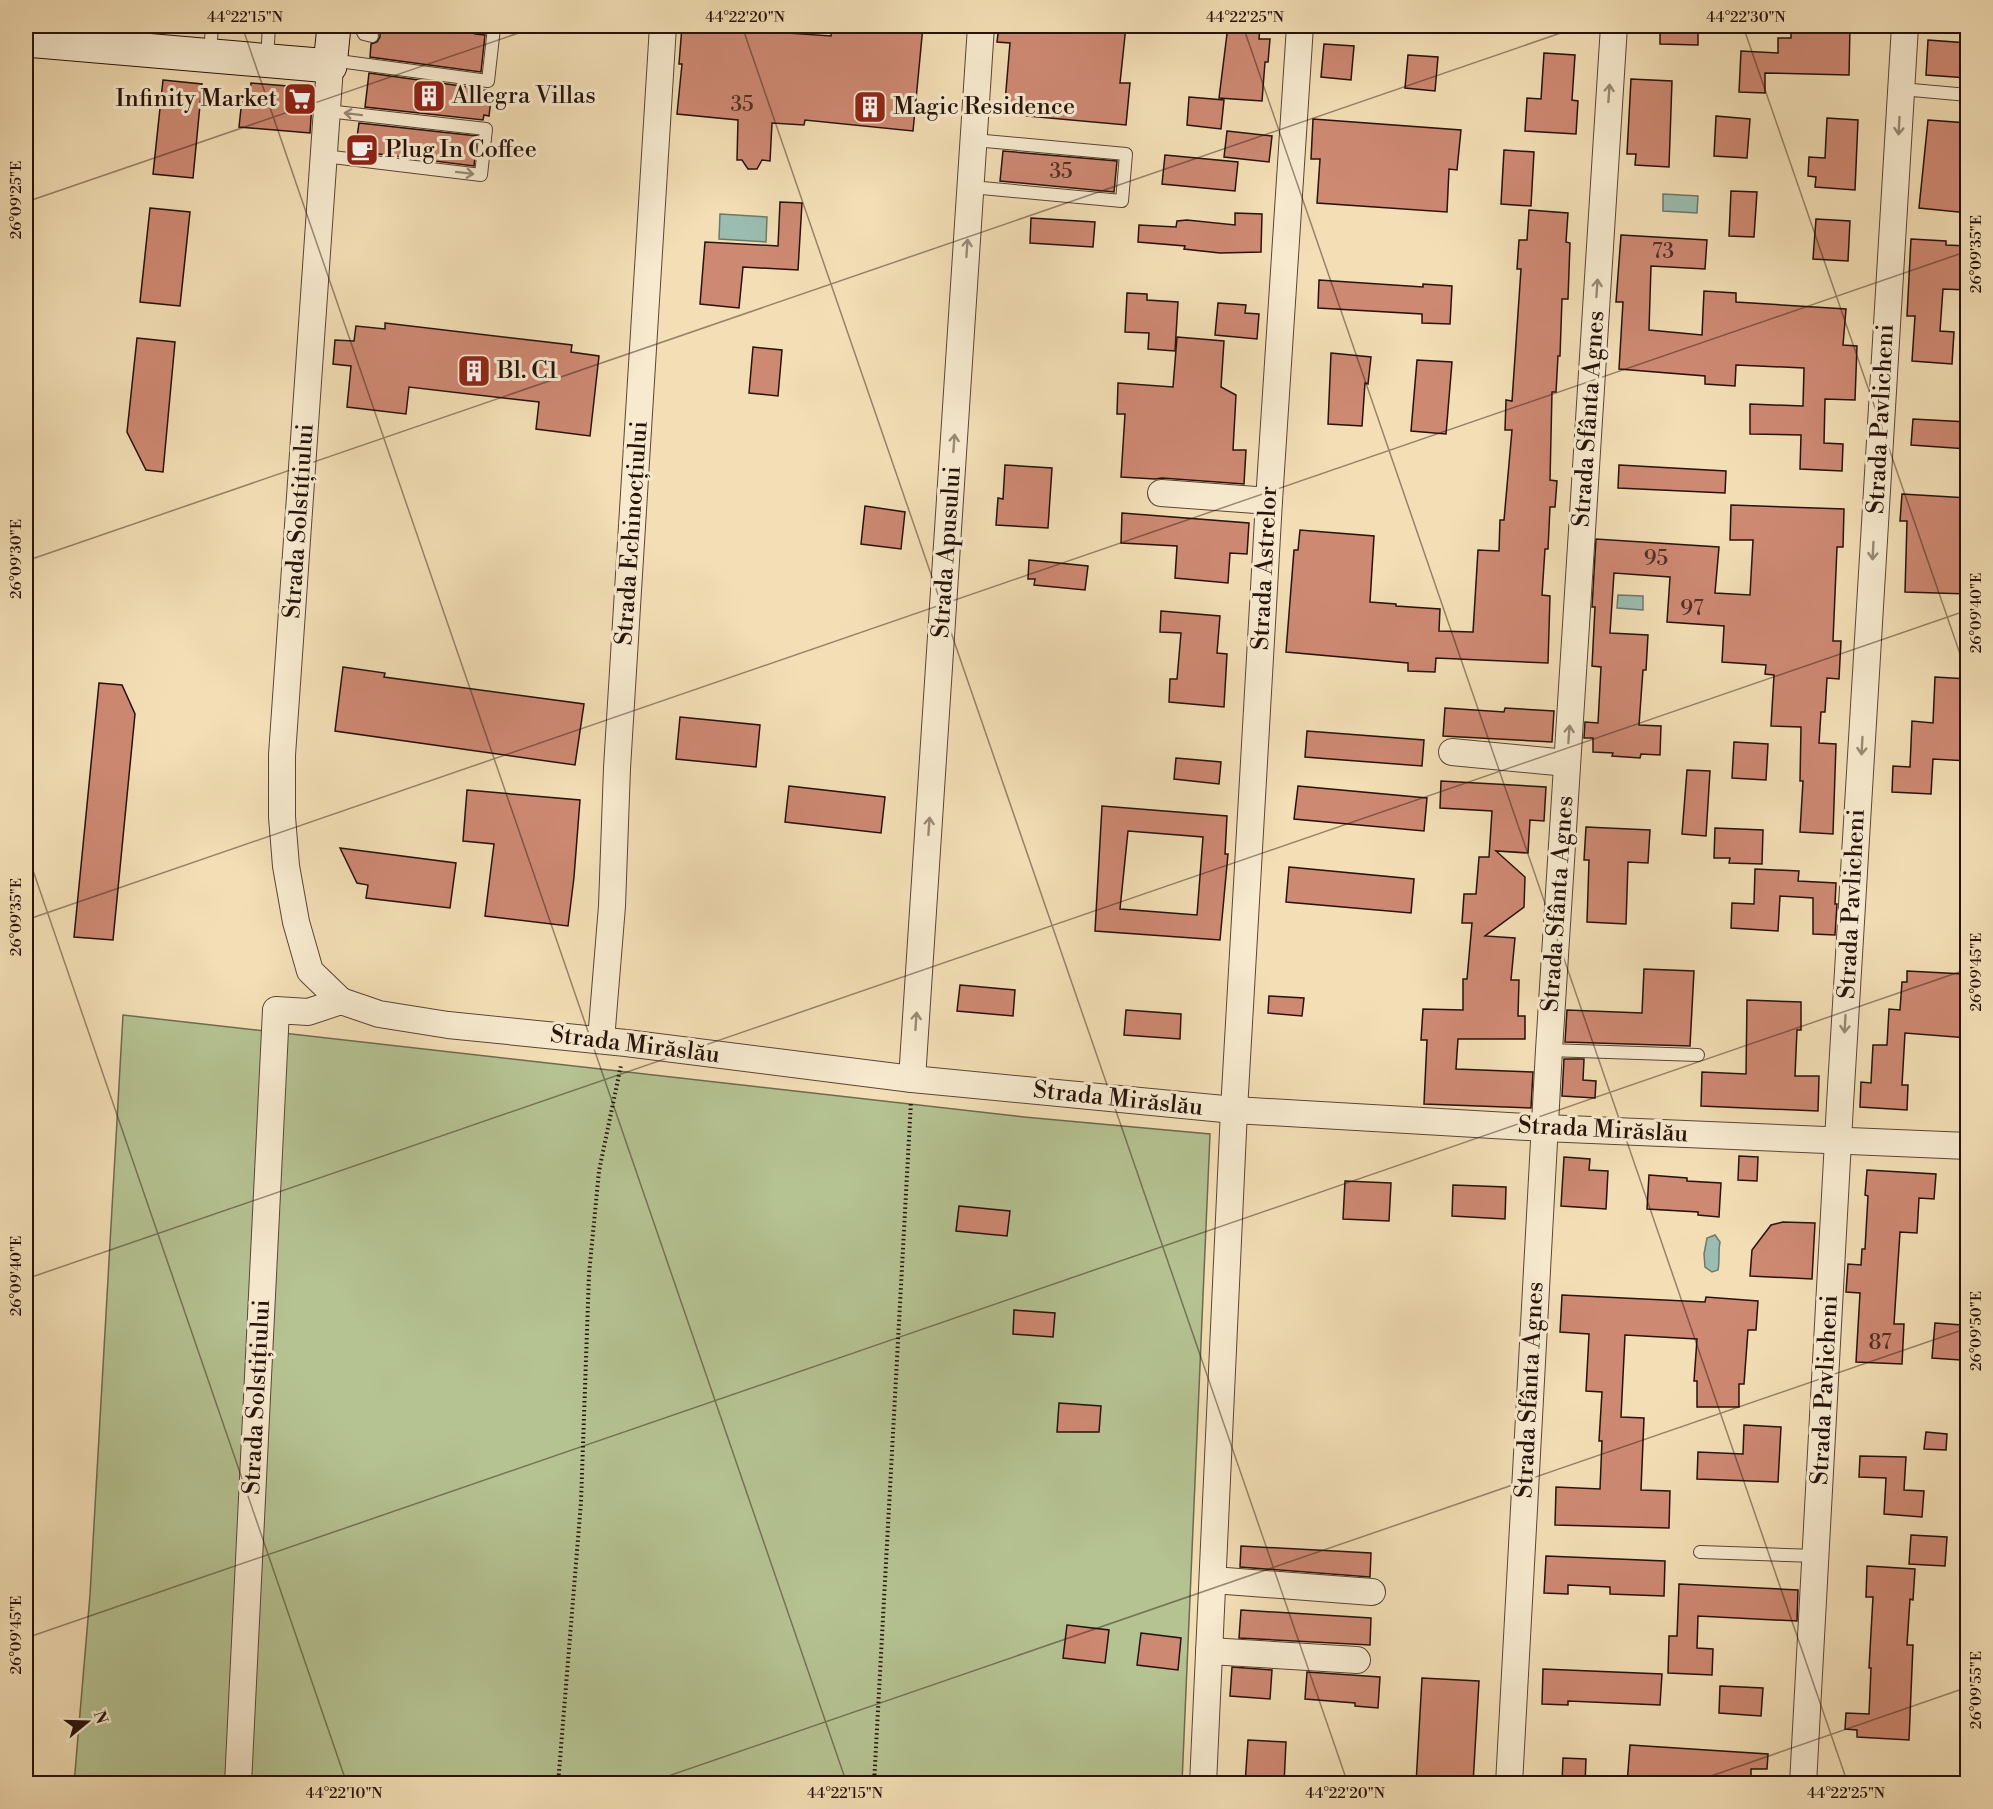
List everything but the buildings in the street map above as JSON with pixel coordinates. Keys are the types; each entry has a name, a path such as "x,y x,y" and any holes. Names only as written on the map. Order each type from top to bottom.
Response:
{"street":[{"name":"Strada Solstițiului","path":"238,1784 276,1010 308,1012 341,1001 310,971 285,866 282,817 282,755 334,26"},
{"name":"Strada Echinocțiului","path":"601,1040 612,906 617,768 663,26"},
{"name":"Strada Apusului","path":"912,1079 981,26"},
{"name":"Strada Astrelor","path":"1203,1784 1234,1110 1269,501 1300,26"},
{"name":"Strada Sfânta Agnes","path":"1509,1784 1544,1128 1614,26"},
{"name":"Strada Pavlicheni","path":"1803,1784 1838,1140 1905,26"},
{"path":"26,40 211,40 267,60 331,63"},
{"path":"1161,493 1269,501"},
{"path":"1452,752 1567,763"},
{"name":"Strada Mirăslău","path":"341,1001 379,1014 448,1025 601,1040 912,1079 1234,1110 1544,1128 1968,1146"},
{"path":"1212,1580 1372,1592"},
{"path":"1209,1651 1358,1660"}],"lane":[{"path":"267,60 269,26"},
{"path":"360,26 364,34 372,36"},
{"path":"331,63 488,81 494,28 476,26"},
{"path":"1901,89 1968,95"},
{"path":"324,156 481,175 486,129 327,111"},
{"path":"971,188 1122,201 1126,154 974,140"},
{"path":"1549,1050 1698,1055"},
{"path":"1700,1552 1816,1556"}],"path":[{"path":"558,1784 581,1502 589,1274 599,1172 626,1043"},
{"path":"874,1784 912,1079"}],"green space":[{"path":"123,1015 1024,1117 1210,1134 1182,1783 74,1784 90,1595"}],"water":[{"path":"1663,194 1698,196 1697,213 1663,211"},
{"path":"720,214 767,217 766,242 719,239"},
{"path":"1618,595 1643,596 1643,610 1617,608"},
{"path":"1715,1235 1720,1242 1719,1263 1718,1270 1712,1272 1705,1267 1704,1254 1707,1238"}],"place":[{"name":"Allegra Villas","path":"429,96"},
{"name":"Infinity Market","path":"300,99"},
{"name":"Magic Residence","path":"870,107"},
{"name":"Plug In Coffee","path":"362,150"},
{"name":"Bl. C1","path":"474,371"}]}
